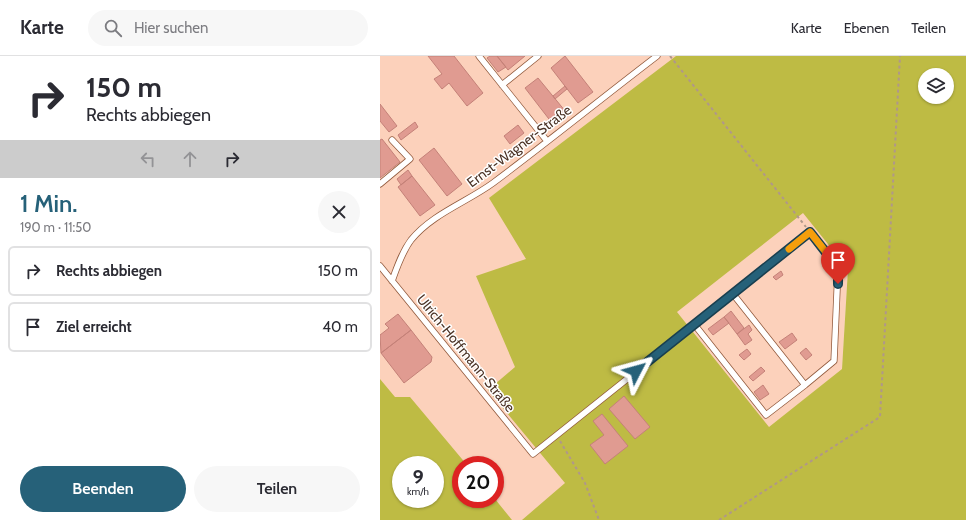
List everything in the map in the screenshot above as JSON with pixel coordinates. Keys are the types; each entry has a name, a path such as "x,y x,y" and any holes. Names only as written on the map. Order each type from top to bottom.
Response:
{"lane":[{"path":"479,56 547,141"},
{"path":"502,85 538,56"},
{"name":"Ernst-Wagner-Straße","path":"392,281 405,249 421,229 492,183 656,56"},
{"path":"380,184 410,159 392,140"},
{"path":"556,436 694,324 810,232 838,268 834,361 766,415 694,324"},
{"name":"Ulrich-Hoffmann-Straße","path":"380,266 533,454 556,436"},
{"path":"733,294 805,385"}],"path":[{"path":"670,56 810,232"},
{"path":"719,520 880,417 900,56"},
{"path":"556,436 585,483 599,520"}],"shaded area":[{"path":"380,56 873,56 848,269 842,369 656,520 497,520 487,508 504,508 504,456 452,456 380,385"},
{"path":"676,56 966,56 966,520 522,520 565,483 488,390 515,367 476,276 526,259 489,198","holes":["803,213 848,269 842,369 769,427 677,312"]},
{"path":"380,379 395,397 410,397 459,456 452,456 452,508 502,508 512,520 380,520"}],"building":[{"path":"428,56 454,56 483,93 467,106 449,83 442,89 434,79 442,74"},
{"path":"490,56 497,56 506,67 498,72 487,58"},
{"path":"497,56 525,56 508,70"},
{"path":"565,56 593,92 578,103 551,68"},
{"path":"538,78 566,112 552,123 525,88"},
{"path":"565,86 567,89 555,99 553,96"},
{"path":"380,104 397,126 389,132 380,121"},
{"path":"415,122 418,127 401,140 398,135"},
{"path":"518,125 524,133 510,144 504,136"},
{"path":"382,139 400,162 380,178 380,140"},
{"path":"434,148 462,184 447,196 419,160"},
{"path":"408,170 412,176 401,185 397,179"},
{"path":"412,176 435,205 420,216 398,187"},
{"path":"781,271 783,275 776,280 773,277"},
{"path":"731,311 744,328 737,334 724,317"},
{"path":"398,314 411,330 381,353 380,335 389,328 385,324"},
{"path":"724,317 729,323 713,335 708,329"},
{"path":"749,325 752,330 748,334 752,340 745,345 737,334"},
{"path":"411,330 432,357 431,362 404,383 381,353"},
{"path":"792,333 797,340 785,349 779,342"},
{"path":"806,348 812,355 806,360 800,353"},
{"path":"747,349 751,354 744,360 739,355"},
{"path":"761,367 765,371 753,381 749,377"},
{"path":"763,385 769,394 760,400 754,392"},
{"path":"624,396 650,427 635,439 609,409"},
{"path":"602,414 628,446 605,464 590,445 604,435 593,421"}],"slow traffic":[{"path":"789,249 810,232 829,256"}],"route":[{"path":"636,371 810,232 838,268 838,284"}]}
